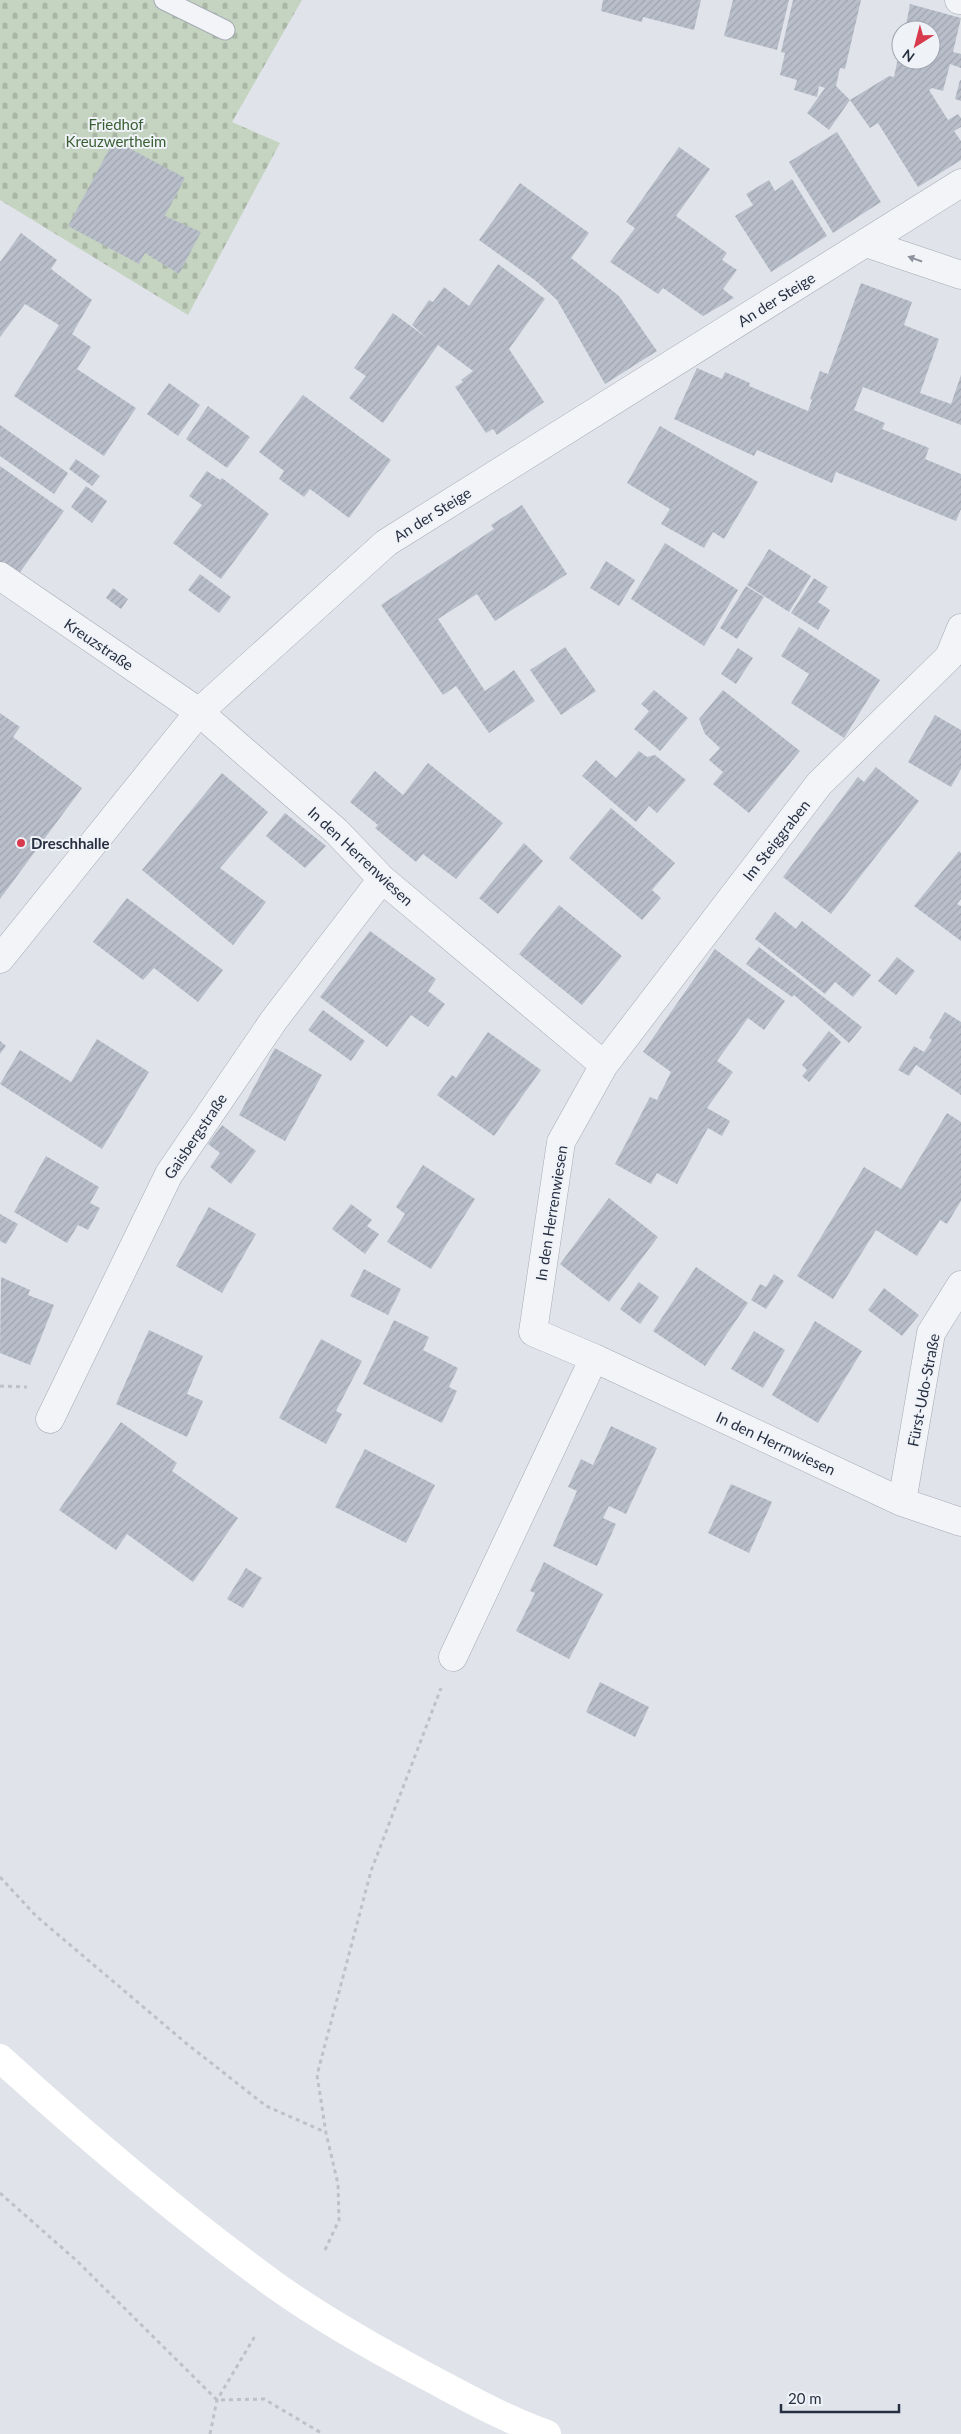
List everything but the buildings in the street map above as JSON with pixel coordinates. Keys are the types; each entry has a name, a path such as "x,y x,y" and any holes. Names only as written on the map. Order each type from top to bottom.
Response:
{"main road":[{"path":"0,2058 65,2117 182,2214 278,2287 380,2352 506,2419 547,2434"}],"street":[{"name":"An der Steige","path":"0,959 199,712 386,543 961,184"},
{"path":"866,242 961,275"},
{"name":"Kreuzstraße","path":"0,576 199,712"},
{"name":"Im Steiggraben","path":"604,1065 820,784 949,658 961,628"},
{"name":"In den Herrenwiesen","path":"199,712 336,831 382,879 604,1065 561,1142 533,1332 594,1358"},
{"name":"Gaisbergstraße","path":"50,1419 168,1174 274,1020 382,879"},
{"name":"Fürst-Udo-Straße","path":"902,1502 932,1333 961,1285"},
{"path":"453,1657 594,1358"},
{"name":"In den Herrnwiesen","path":"594,1358 902,1502 961,1522"}],"lane":[{"path":"164,0 225,30"}],"path":[{"path":"325,2250 339,2220 338,2184 326,2133 317,2075 371,1871 453,1657"},
{"path":"0,1877 36,1916 187,2044 266,2106 326,2133"},
{"path":"0,2193 77,2262 217,2400 264,2399 323,2434"},
{"path":"210,2434 217,2400 255,2336"}],"green space":[{"name":"Friedhof Kreuzwertheim","path":"0,0 302,0 232,122 280,143 188,315 0,200"}],"place":[{"name":"Dreschhalle","path":"21,843"}]}
